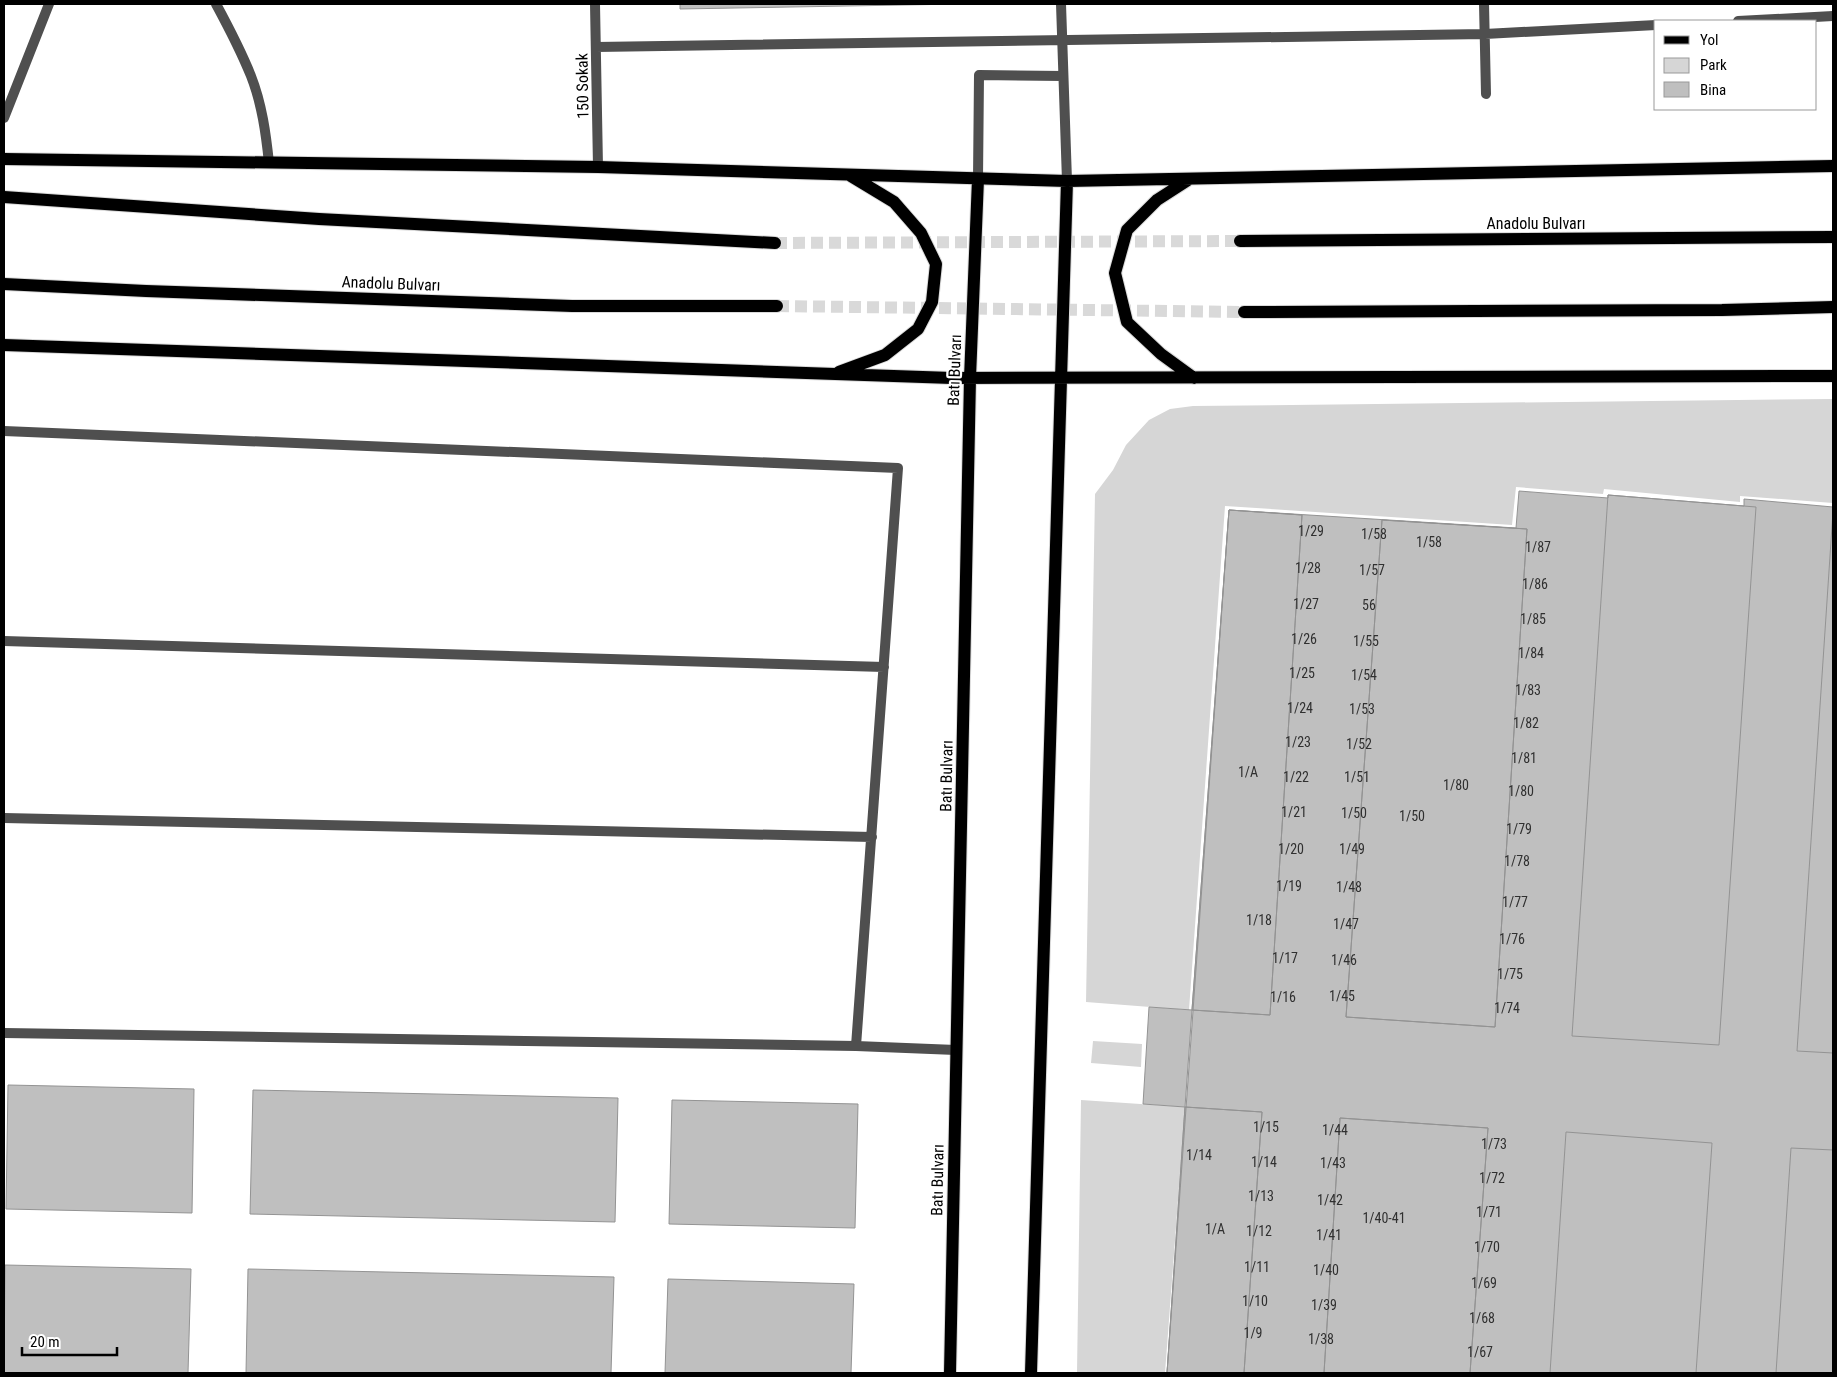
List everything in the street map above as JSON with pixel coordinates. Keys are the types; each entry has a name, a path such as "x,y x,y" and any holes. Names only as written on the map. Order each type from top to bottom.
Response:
{"main road":[{"path":"4,159 598,167 1067,181 1833,166"},
{"path":"832,374 885,355 918,329 932,302 936,264 921,233 894,202 850,175"},
{"name":"Batı Bulvarı","path":"950,1373 970,378 978,178"},
{"path":"1188,180 1157,200 1127,230 1115,272 1127,322 1161,354 1194,378"},
{"path":"1031,1373 1067,181"},
{"path":"4,197 319,219 775,243"},
{"name":"Anadolu Bulvarı","path":"1240,241 1833,237"},
{"name":"Anadolu Bulvarı","path":"4,284 572,306 778,306"},
{"path":"1244,312 1722,310 1833,307"},
{"path":"4,344 970,378 1833,376"}],"street":[{"path":"4,118 49,4"},
{"path":"216,4 252,78 262,114 269,162"},
{"name":"150 Sokak","path":"596,4 598,167"},
{"path":"1061,4 1067,181"},
{"path":"1484,4 1486,94"},
{"path":"1757,20 1833,16"},
{"path":"596,47 1485,34 1654,25"},
{"path":"978,178 978,75 1063,76"},
{"path":"4,431 898,468 856,1046"},
{"path":"4,640 884,667"},
{"path":"4,818 872,837"},
{"path":"4,1033 856,1046 956,1050"}],"green space":[{"path":"1833,399 1833,503 1740,496 1740,502 1604,489 1603,494 1516,487 1512,525 1225,506 1189,1010 1086,1002 1095,494 1113,470 1126,445 1149,420 1170,409 1193,406"},
{"path":"1093,1041 1142,1044 1141,1067 1091,1063"},
{"path":"1081,1100 1185,1107 1165,1373 1077,1373"}],"building":[{"path":"680,4 959,4 680,9"},
{"path":"1519,491 1608,498 1608,495 1744,506 1744,499 1833,507 1833,1373 1167,1373 1229,510 1516,528"},
{"path":"1608,495 1756,507 1719,1045 1572,1036"},
{"path":"1229,510 1302,515 1270,1015 1192,1010"},
{"path":"1229,510 1302,515 1270,1015 1192,1010"},
{"path":"1833,511 1833,1053 1797,1051"},
{"path":"1382,520 1527,529 1495,1027 1346,1017"},
{"path":"1382,520 1527,529 1495,1027 1346,1017"},
{"path":"1149,1007 1192,1010 1185,1107 1143,1104"},
{"path":"8,1085 194,1089 192,1213 6,1209"},
{"path":"253,1090 618,1098 615,1222 250,1214"},
{"path":"672,1100 858,1104 855,1228 669,1224"},
{"path":"1185,1107 1262,1112 1244,1373 1167,1373"},
{"path":"1185,1107 1262,1112 1244,1373 1167,1373"},
{"path":"1340,1118 1488,1128 1470,1373 1324,1373"},
{"path":"1340,1118 1488,1128 1470,1373 1324,1373"},
{"path":"1566,1132 1712,1143 1696,1373 1550,1373"},
{"path":"1791,1148 1833,1150 1833,1373 1776,1373"},
{"path":"5,1265 191,1269 188,1373 4,1373"},
{"path":"248,1269 614,1277 611,1373 246,1373"},
{"path":"668,1279 854,1284 851,1373 665,1373"}],"tunnel":[{"path":"775,243 1240,241"},
{"path":"777,306 1244,312"}]}
